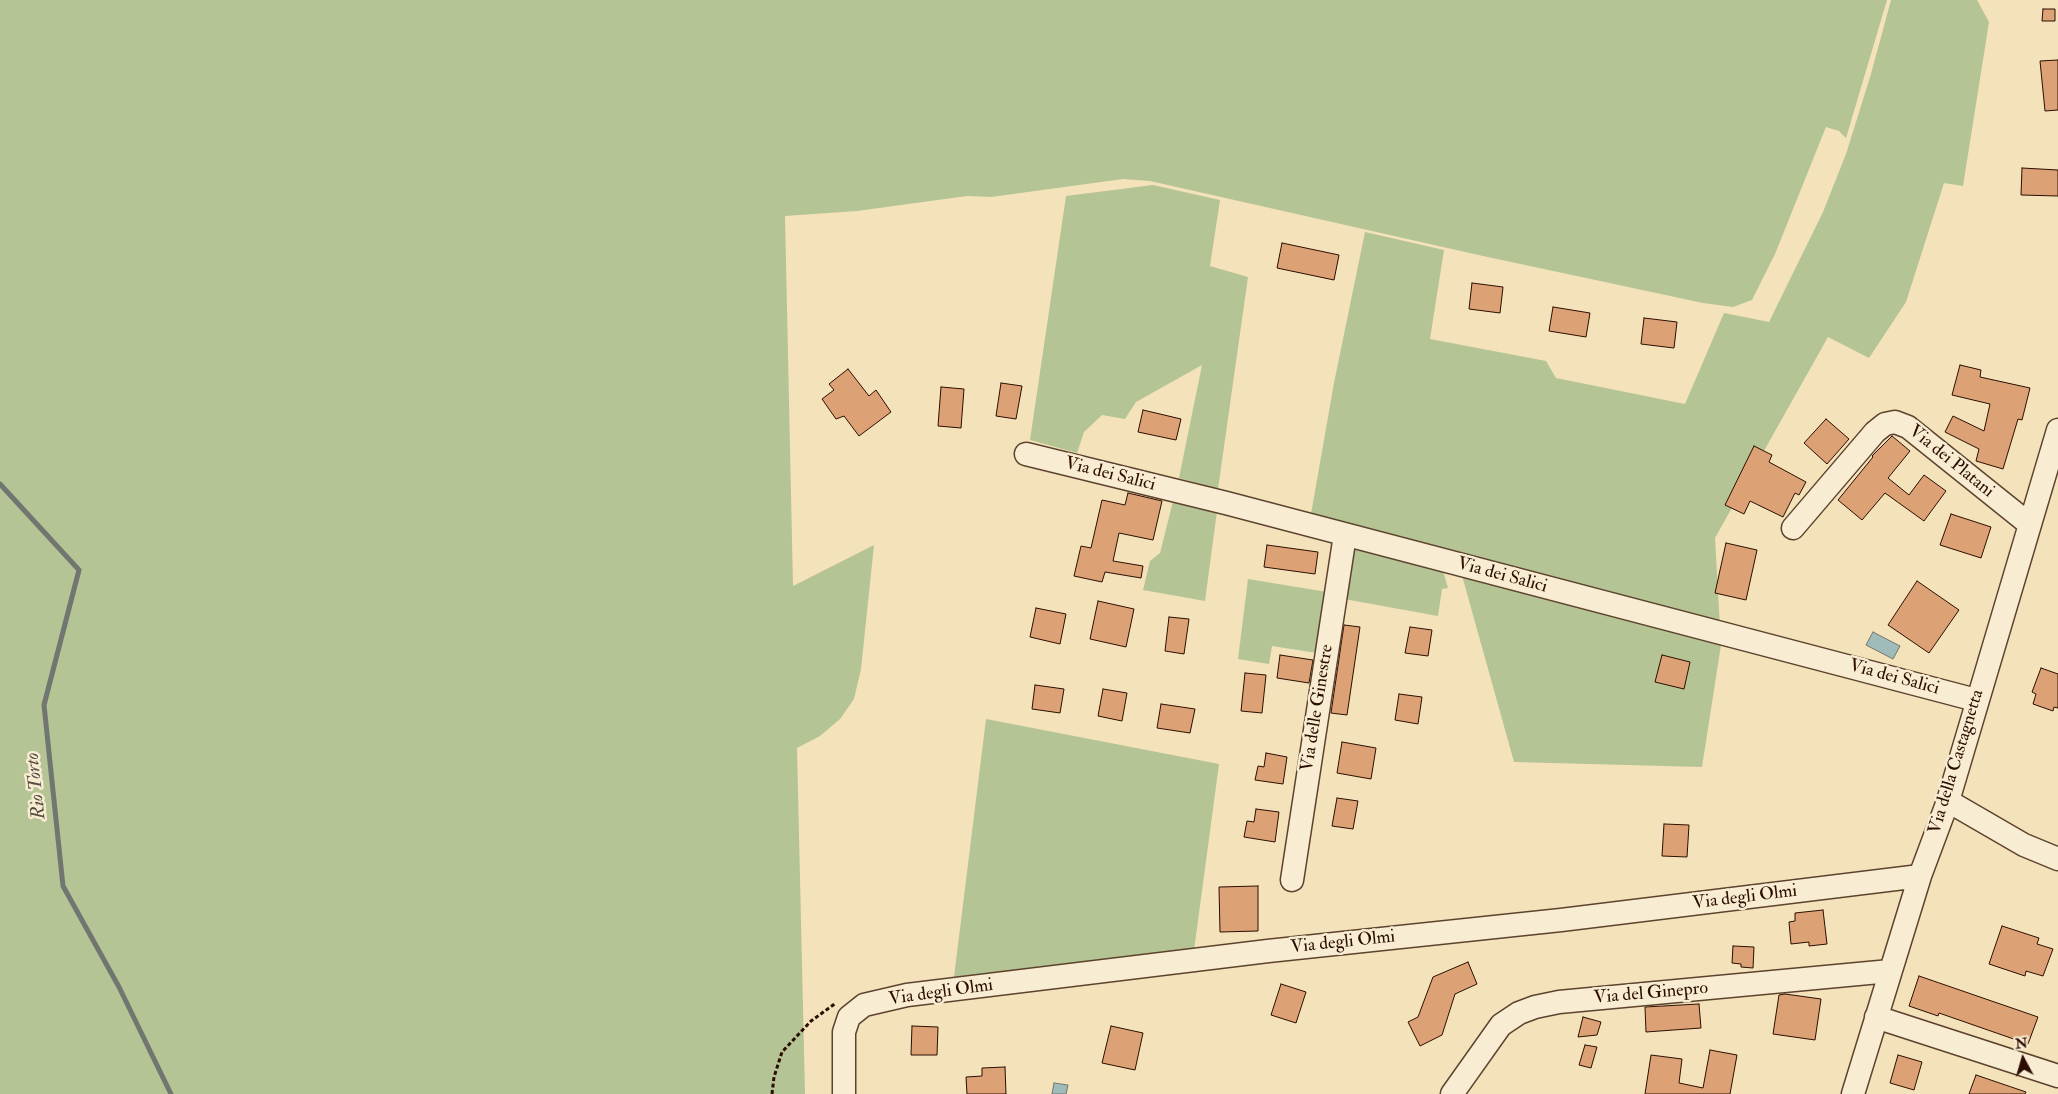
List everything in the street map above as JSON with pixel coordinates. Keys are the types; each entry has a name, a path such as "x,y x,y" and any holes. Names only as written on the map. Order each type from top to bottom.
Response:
{"street":[{"name":"Via dei Platani","path":"1793,528 1875,432 1885,424 1894,422 1906,425 2029,524"},
{"name":"Via della Castagnetta","path":"1853,1094 1920,876 1948,801 1976,700 2058,430"},
{"name":"Via dei Salici","path":"1026,454 1226,503 1976,700"},
{"name":"Via delle Ginestre","path":"1292,880 1345,535"},
{"path":"1948,801 2024,845 2058,859"},
{"name":"Via degli Olmi","path":"844,1094 844,1032 849,1017 864,1005 907,995 1259,952 1571,919 1920,876"},
{"name":"Via del Ginepro","path":"1452,1094 1502,1025 1519,1013 1535,1007 1568,1002 1890,971"},
{"path":"1876,1017 2058,1076"}],"green space":[{"path":"0,0 1887,0 1846,138 1839,131 1826,127 1775,254 1752,300 1733,307 1703,303 1483,256 1150,181 1123,179 991,197 967,196 857,211 785,216 793,586 874,545 861,669 854,699 840,719 820,736 797,748 805,1094 0,1094"},
{"path":"1891,0 1977,0 1989,22 1963,186 1944,183 1906,302 1869,358 1828,337 1715,538 1721,645 1702,767 1514,762 1456,554 1311,514 1334,383 1365,232 1444,250 1430,339 1546,361 1556,378 1685,404 1724,313 1769,322 1823,212 1846,154 1871,74"},
{"path":"1153,185 1220,200 1210,266 1248,277 1218,489 1179,478 1202,365 1136,402 1125,419 1102,415 1084,432 1077,453 1030,440 1066,196"},
{"path":"1174,497 1217,511 1205,601 1143,590 1150,561 1160,553"},
{"path":"1352,543 1442,567 1448,588 1442,589 1438,616 1344,599"},
{"path":"1248,579 1327,592 1317,653 1272,646 1269,664 1238,659"},
{"path":"986,719 1219,764 1193,958 953,985"}],"water":[{"path":"1873,632 1900,646 1893,659 1866,645"},
{"path":"1054,1083 1068,1085 1066,1094 1052,1094"}],"building":[{"path":"2043,9 2055,9 2055,21 2042,21"},
{"path":"2058,60 2058,110 2045,111 2040,61"},
{"path":"2022,168 2058,170 2058,196 2021,195"},
{"path":"1282,243 1339,255 1334,280 1277,268"},
{"path":"1472,283 1503,287 1500,313 1469,309"},
{"path":"1553,307 1590,313 1586,337 1549,331"},
{"path":"1644,318 1677,322 1674,348 1641,344"},
{"path":"1960,365 1981,370 1980,377 2030,388 2022,420 2018,419 2003,469 1976,461 1979,449 1945,432 1953,416 1984,431 1990,404 1952,395"},
{"path":"848,369 869,396 876,390 891,412 859,436 844,416 836,419 822,399 834,390 829,384"},
{"path":"1001,383 1022,386 1016,419 996,416"},
{"path":"941,387 964,389 961,428 938,426"},
{"path":"1143,410 1181,419 1176,440 1138,432"},
{"path":"1826,419 1849,439 1827,464 1804,443"},
{"path":"1892,436 1910,451 1888,478 1909,495 1924,475 1946,491 1924,521 1885,493 1862,520 1838,500 1872,456"},
{"path":"1754,446 1772,455 1769,462 1806,482 1799,495 1795,493 1783,517 1750,501 1744,514 1725,505"},
{"path":"1128,493 1162,501 1153,540 1119,533 1113,561 1143,566 1141,578 1105,572 1102,582 1074,576 1081,546 1091,548 1102,500 1125,505"},
{"path":"1951,514 1991,527 1981,558 1940,545"},
{"path":"1726,543 1757,550 1746,600 1715,593"},
{"path":"1267,545 1318,552 1315,574 1264,567"},
{"path":"1917,581 1959,610 1929,653 1888,625"},
{"path":"1098,601 1134,609 1126,647 1090,639"},
{"path":"1036,608 1066,614 1060,644 1030,637"},
{"path":"1169,617 1189,619 1184,654 1165,651"},
{"path":"1344,625 1360,627 1347,715 1331,713"},
{"path":"1410,627 1432,630 1428,656 1405,653"},
{"path":"1280,655 1313,660 1309,683 1277,678"},
{"path":"1662,655 1690,662 1684,689 1655,682"},
{"path":"2041,668 2058,674 2058,708 2054,707 2053,711 2033,704 2036,694 2032,692"},
{"path":"1245,673 1266,675 1262,713 1241,711"},
{"path":"1035,685 1064,689 1060,713 1032,709"},
{"path":"1103,689 1127,693 1122,721 1098,716"},
{"path":"1399,694 1422,697 1418,724 1395,720"},
{"path":"1161,704 1195,709 1190,733 1157,728"},
{"path":"1342,742 1376,748 1371,779 1337,773"},
{"path":"1266,753 1287,757 1283,784 1255,780 1258,766 1264,767"},
{"path":"1337,798 1358,801 1353,829 1332,826"},
{"path":"1256,809 1279,812 1275,842 1244,837 1247,821 1254,822"},
{"path":"1664,824 1689,825 1687,857 1662,856"},
{"path":"1258,886 1258,931 1220,932 1219,887"},
{"path":"1823,910 1827,944 1809,946 1809,942 1791,944 1789,922 1795,921 1795,913"},
{"path":"2002,926 2039,938 2037,944 2053,949 2043,976 2026,971 2025,976 1989,964"},
{"path":"1733,946 1754,947 1753,968 1741,967 1741,964 1732,963"},
{"path":"1468,962 1477,984 1455,994 1442,1035 1420,1046 1408,1022 1418,1017 1433,977"},
{"path":"1919,976 2038,1017 2028,1044 1939,1013 1938,1016 1909,1006"},
{"path":"1281,984 1306,992 1296,1023 1271,1015"},
{"path":"1785,994 1821,999 1815,1040 1773,1034 1779,995"},
{"path":"1699,1004 1701,1028 1646,1032 1645,1007"},
{"path":"1583,1017 1601,1022 1597,1035 1578,1037"},
{"path":"912,1026 938,1027 937,1055 911,1055"},
{"path":"1111,1026 1143,1033 1135,1070 1102,1063"},
{"path":"1585,1045 1597,1047 1591,1068 1579,1065"},
{"path":"1710,1050 1737,1055 1730,1094 1645,1094 1651,1055 1682,1059 1679,1083 1703,1088"},
{"path":"1898,1055 1922,1062 1914,1090 1890,1083"},
{"path":"1005,1067 1006,1094 967,1094 966,1077 982,1076 982,1068"},
{"path":"1976,1075 2026,1092 2025,1094 1969,1094"}],"waterway":[{"name":"Rio Torto","path":"0,484 79,570 44,705 63,886 119,987 171,1094"}]}
